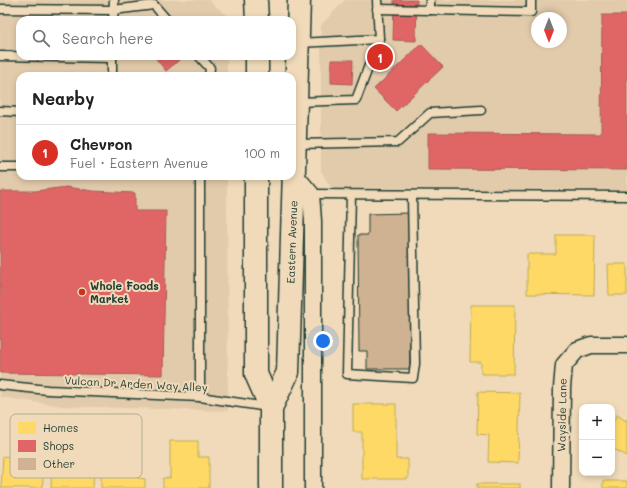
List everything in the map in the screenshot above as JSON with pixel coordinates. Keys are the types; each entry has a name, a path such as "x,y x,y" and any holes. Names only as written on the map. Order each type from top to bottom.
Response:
{"main road":[{"path":"256,0 257,16"},
{"name":"Eastern Avenue","path":"296,102 299,0"},
{"path":"257,60 257,72"},
{"name":"Eastern Avenue","path":"256,180 256,374 271,408 271,488"},
{"name":"Eastern Avenue","path":"271,408 288,372 295,180"}],"street":[{"path":"296,176 311,194 313,221 313,488"},
{"name":"Wayside Lane","path":"561,488 562,388 564,365 576,350 591,345 627,345"}],"lane":[{"path":"113,16 114,0"},
{"path":"296,102 356,100 379,39 377,0"},
{"path":"430,0 430,10"},
{"path":"377,9 531,12 531,0"},
{"path":"0,9 113,10 154,5 164,16"},
{"path":"297,43 379,39"},
{"path":"0,56 16,56"},
{"path":"112,60 112,72"},
{"path":"203,60 210,68 210,72"},
{"path":"296,144 398,142 430,113 481,110"},
{"path":"0,111 16,112"},
{"path":"0,167 16,167"},
{"path":"200,180 200,397"},
{"path":"311,194 412,196 627,196"},
{"path":"351,195 347,374 413,378 415,364 412,196"},
{"name":"Vulcan Dr Arden Way Alley","path":"0,385 48,390 200,397 271,408"}],"shaded area":[{"path":"0,0 209,0 227,16 16,16 16,60 227,60 227,72 16,72 16,180 227,180 228,411 62,406 0,397"},
{"path":"345,0 627,0 627,190 331,188 321,171 321,25"}],"building: Homes":[{"path":"556,235 595,235 594,295 527,294 527,254 556,254"},
{"path":"608,264 627,264 627,295 609,295"},
{"path":"471,305 515,305 514,374 481,374 481,362 470,362"},
{"path":"478,392 520,393 518,463 488,462 489,435 477,434"},
{"path":"353,404 396,404 396,459 408,459 408,479 362,479 362,432 353,432"},
{"path":"617,415 626,421 627,419 627,456 615,450 615,418"},
{"path":"170,441 198,441 198,457 209,457 209,488 163,488 163,478 170,478"},
{"path":"3,456 10,457 10,478 43,478 42,488 1,488"},
{"path":"51,478 93,478 93,488 51,488"},
{"path":"101,478 145,479 145,488 101,488"},
{"path":"603,481 627,481 627,488 603,488"},
{"path":"477,484 520,484 520,488 477,488"}],"building: Shops":[{"path":"394,0 417,0 416,41 393,40"},
{"path":"602,15 627,15 627,170 428,169 428,133 601,134"},
{"path":"421,44 443,67 396,111 374,89"},
{"path":"157,60 179,60 166,71"},
{"path":"331,60 353,60 352,84 331,83"},
{"name":"Whole Foods Market","path":"66,187 93,191 135,193 135,211 166,211 163,375 0,373 0,191 35,191"}],"building: Other":[{"path":"409,213 410,369 367,369 367,351 359,351 358,235 368,235 368,214"}],"place":[{"name":"Chevron","path":"380,57"},
{"name":"Whole Foods Market","path":"82,292"}]}
